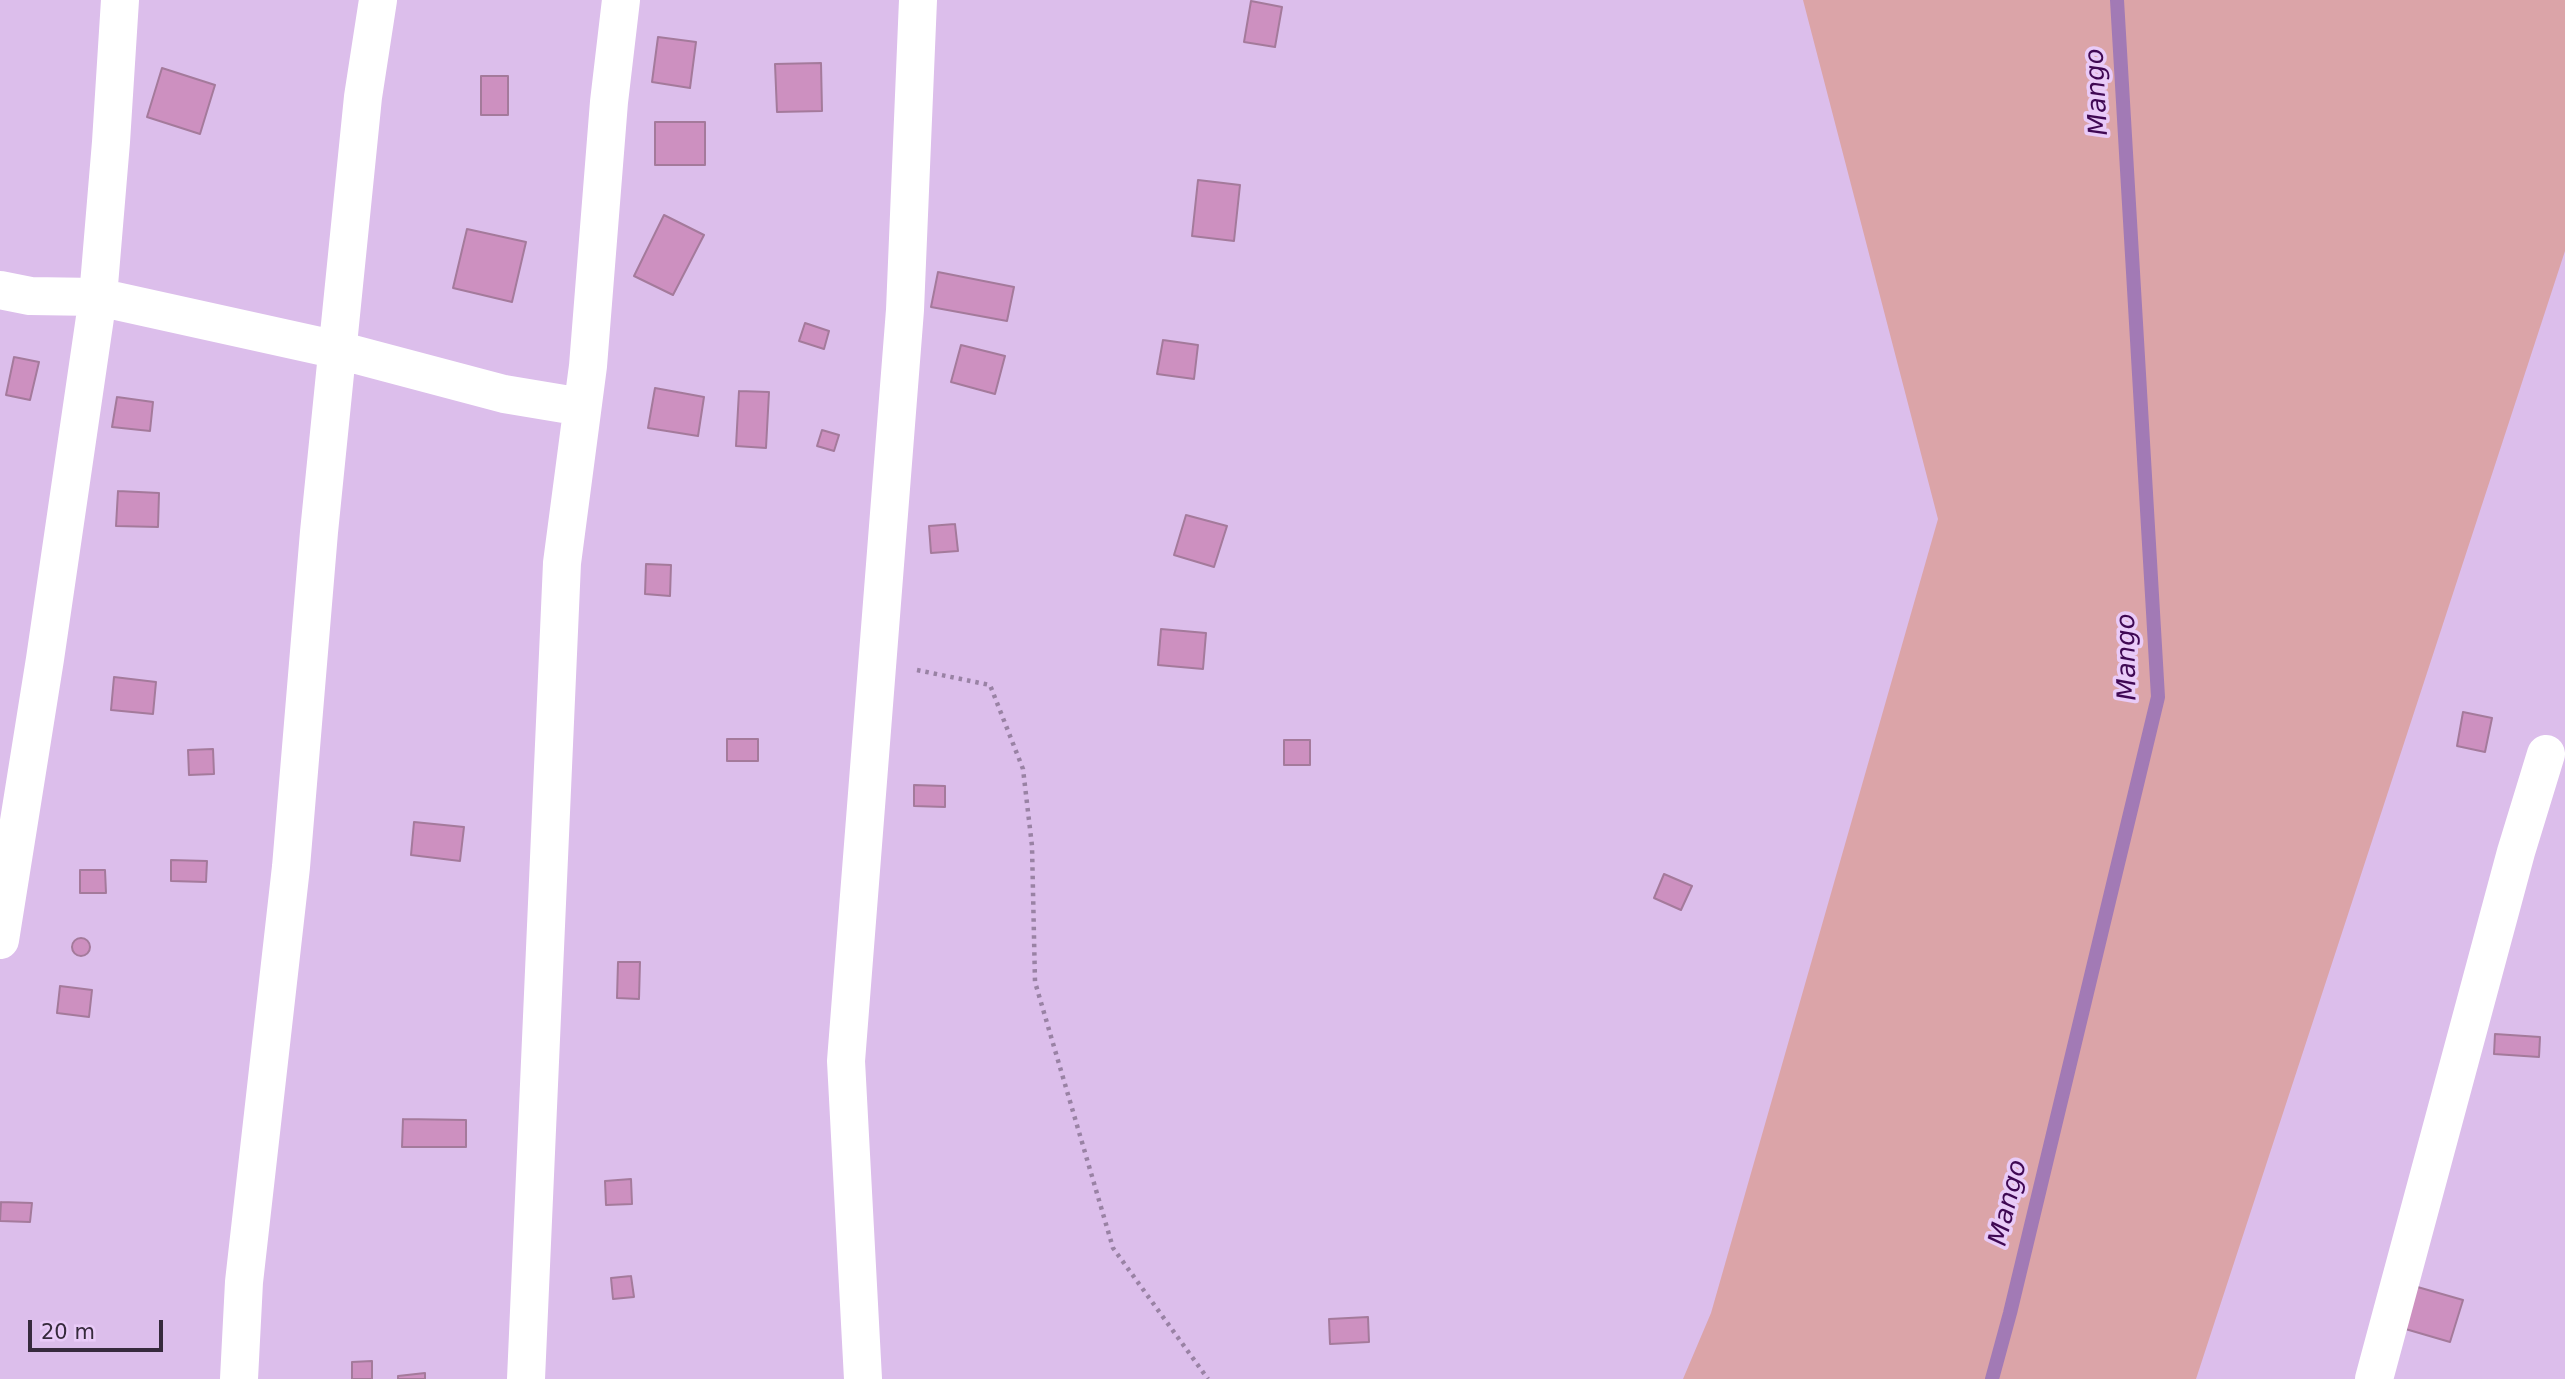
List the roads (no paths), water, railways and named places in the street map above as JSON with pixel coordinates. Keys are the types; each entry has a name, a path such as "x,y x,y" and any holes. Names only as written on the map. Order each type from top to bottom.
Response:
{"street":[{"path":"0,940 45,659 97,297 120,0"},
{"path":"239,1379 244,1282 291,867 319,532 363,97 378,0"},
{"path":"526,1379 562,563 588,366 609,102 621,0"},
{"path":"863,1379 846,1061 905,310 918,0"},
{"path":"0,290 30,296 97,297 338,351 504,394 582,407"},
{"path":"2374,1379 2516,852 2546,754"}],"waterway":[{"name":"Mango","path":"1992,1379 2158,697 2117,0"}]}
